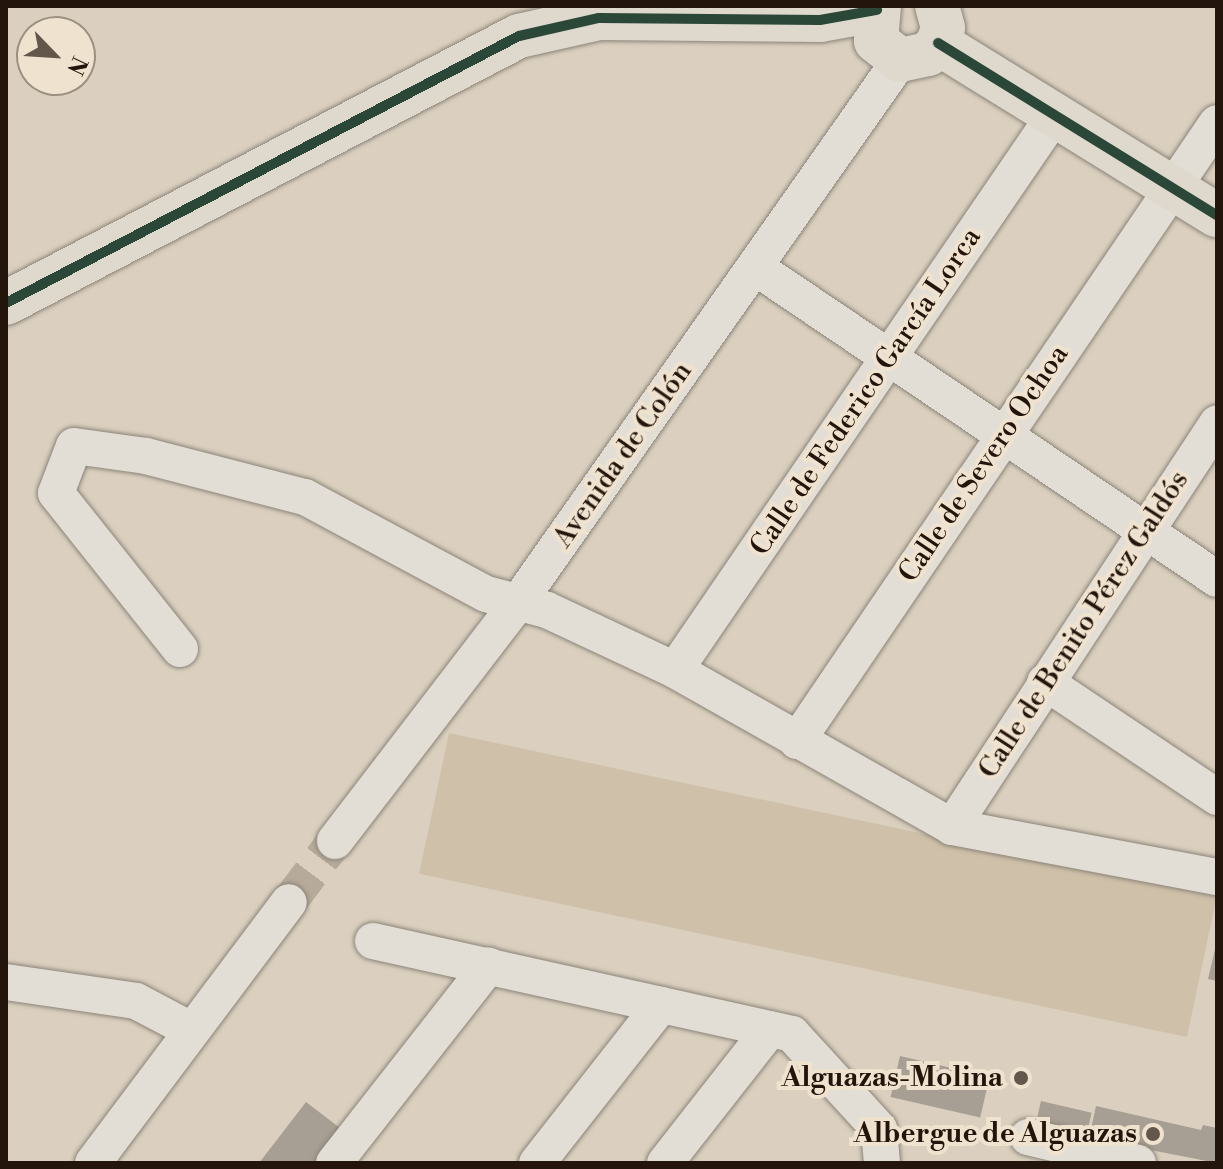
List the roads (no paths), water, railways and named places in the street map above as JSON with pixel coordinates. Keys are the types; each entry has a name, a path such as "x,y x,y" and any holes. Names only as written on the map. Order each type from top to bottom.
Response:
{"main road":[{"path":"6,303 519,36 599,18 682,12 820,20 878,8 876,41 925,36 1056,113 1217,215"}],"street":[{"name":"Avenida de Colón","path":"335,841 517,604 755,267 925,36"},
{"name":"Calle de Federico García Lorca","path":"675,670 1056,113"},
{"name":"Calle de Severo Ochoa","path":"797,741 1217,123"},
{"path":"755,267 1217,579"},
{"name":"Calle de Benito Pérez Galdós","path":"952,827 1144,529 1216,427"},
{"path":"180,649 56,493 74,446 146,456 305,497 486,594 547,610 675,670 952,827 1216,875"},
{"path":"1045,682 1217,797"},
{"path":"93,1163 289,902"},
{"path":"373,941 792,1034 879,1129 882,1163"},
{"path":"334,1163 489,965"},
{"path":"6,982 136,1001 191,1030"},
{"path":"537,1163 661,1005"},
{"path":"665,1163 770,1029"},
{"path":"1028,1137 1138,1163"}],"tunnel":[{"path":"289,902 335,841"}],"place":[{"name":"Alguazas-Molina","path":"1021,1078"},
{"name":"Albergue de Alguazas","path":"1153,1134"}]}
